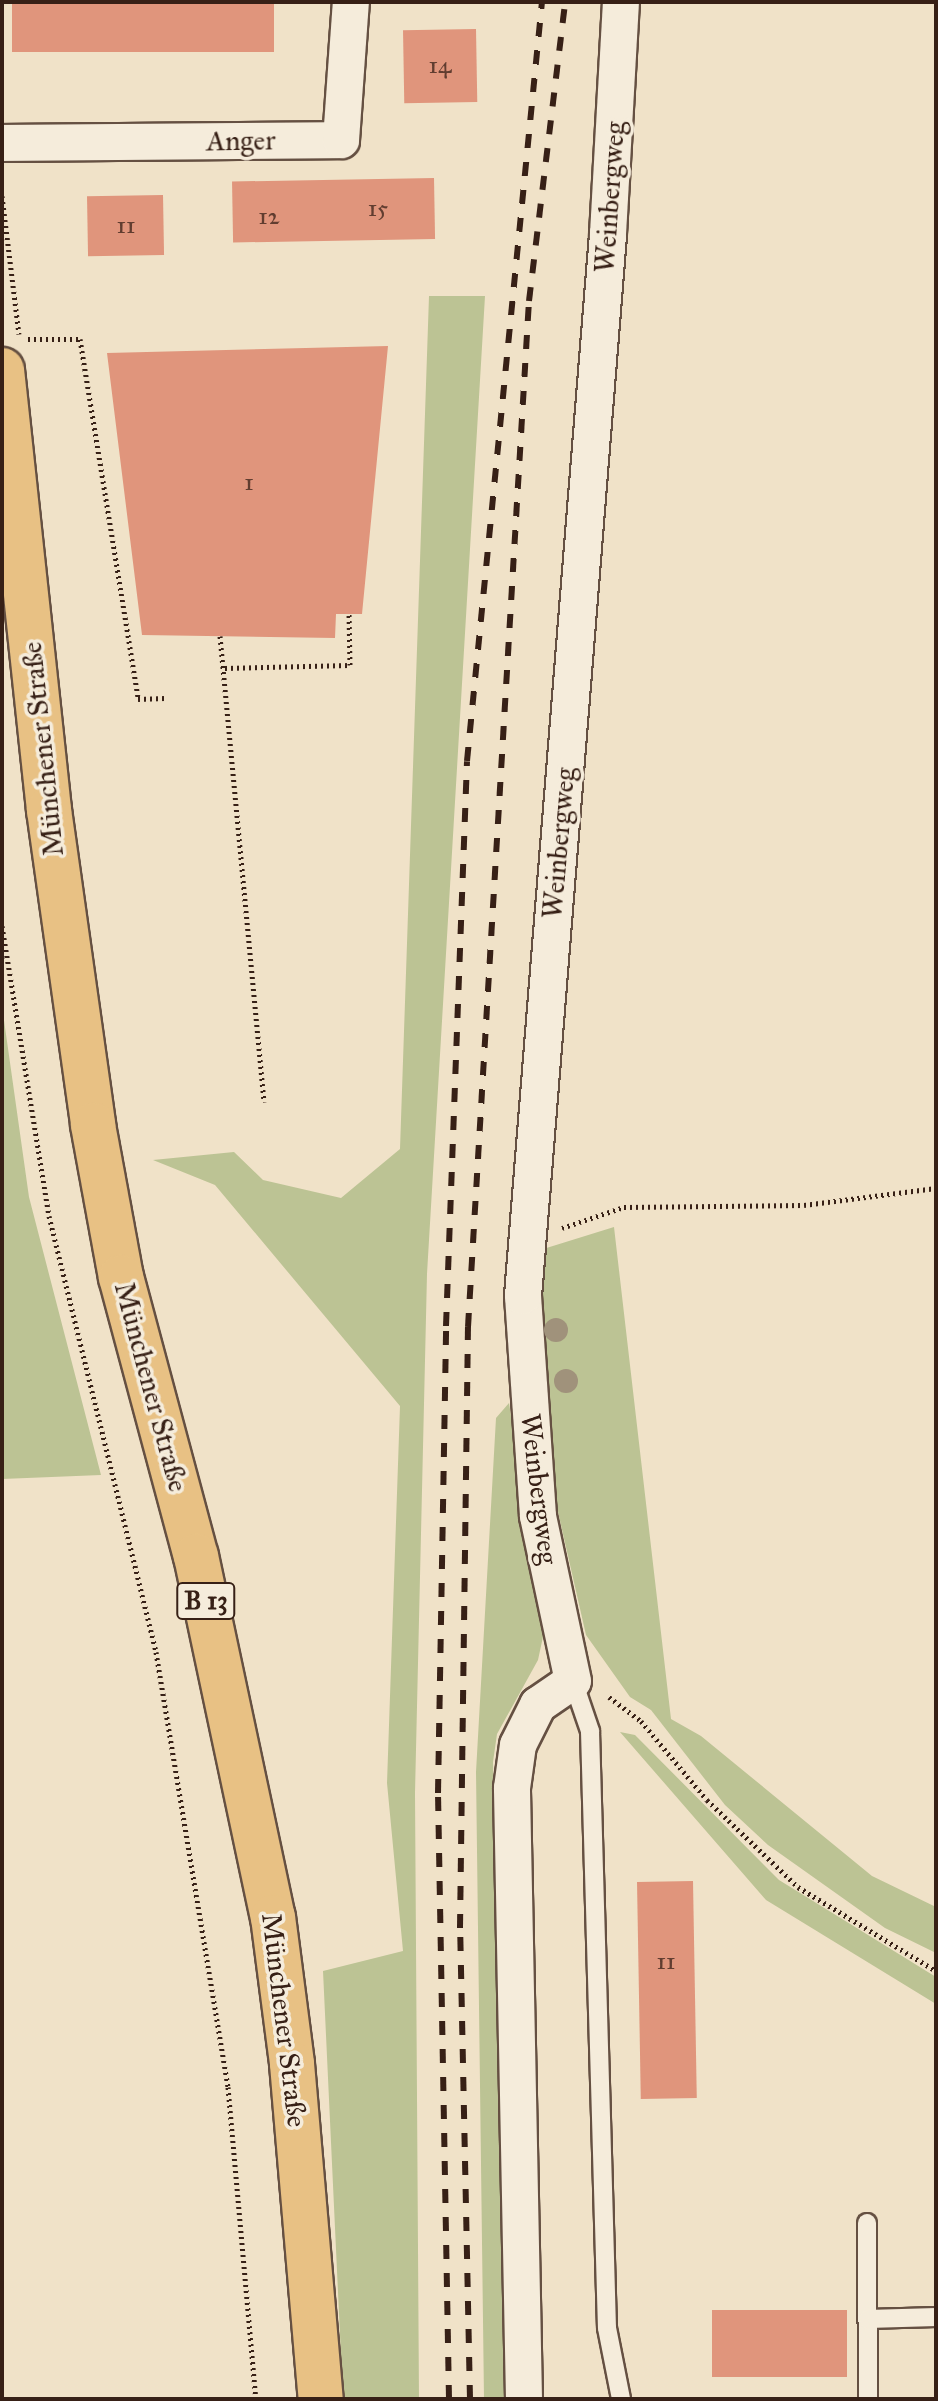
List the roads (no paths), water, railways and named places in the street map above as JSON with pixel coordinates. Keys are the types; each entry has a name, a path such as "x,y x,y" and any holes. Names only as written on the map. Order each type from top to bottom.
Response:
{"main road":[{"name":"Münchener Straße","path":"2,370 51,825 96,1140 121,1277 196,1556 273,1917 294,2079 321,2399"}],"street":[{"name":"Anger","path":"2,143 341,140 351,2"},
{"name":"Weinbergweg","path":"588,1687 538,1516 526,1379 527,1237 607,250 621,2"},
{"path":"524,2399 512,1788 518,1745 538,1705 588,1687"}],"lane":[{"path":"588,1687 607,2328 621,2399"},
{"path":"867,2223 868,2399"},
{"path":"868,2319 936,2317"}],"railway":[{"path":"449,2399 438,1793 446,1326 467,761 542,2"},
{"path":"470,2399 460,1928 468,1327 529,301 565,2"}]}
